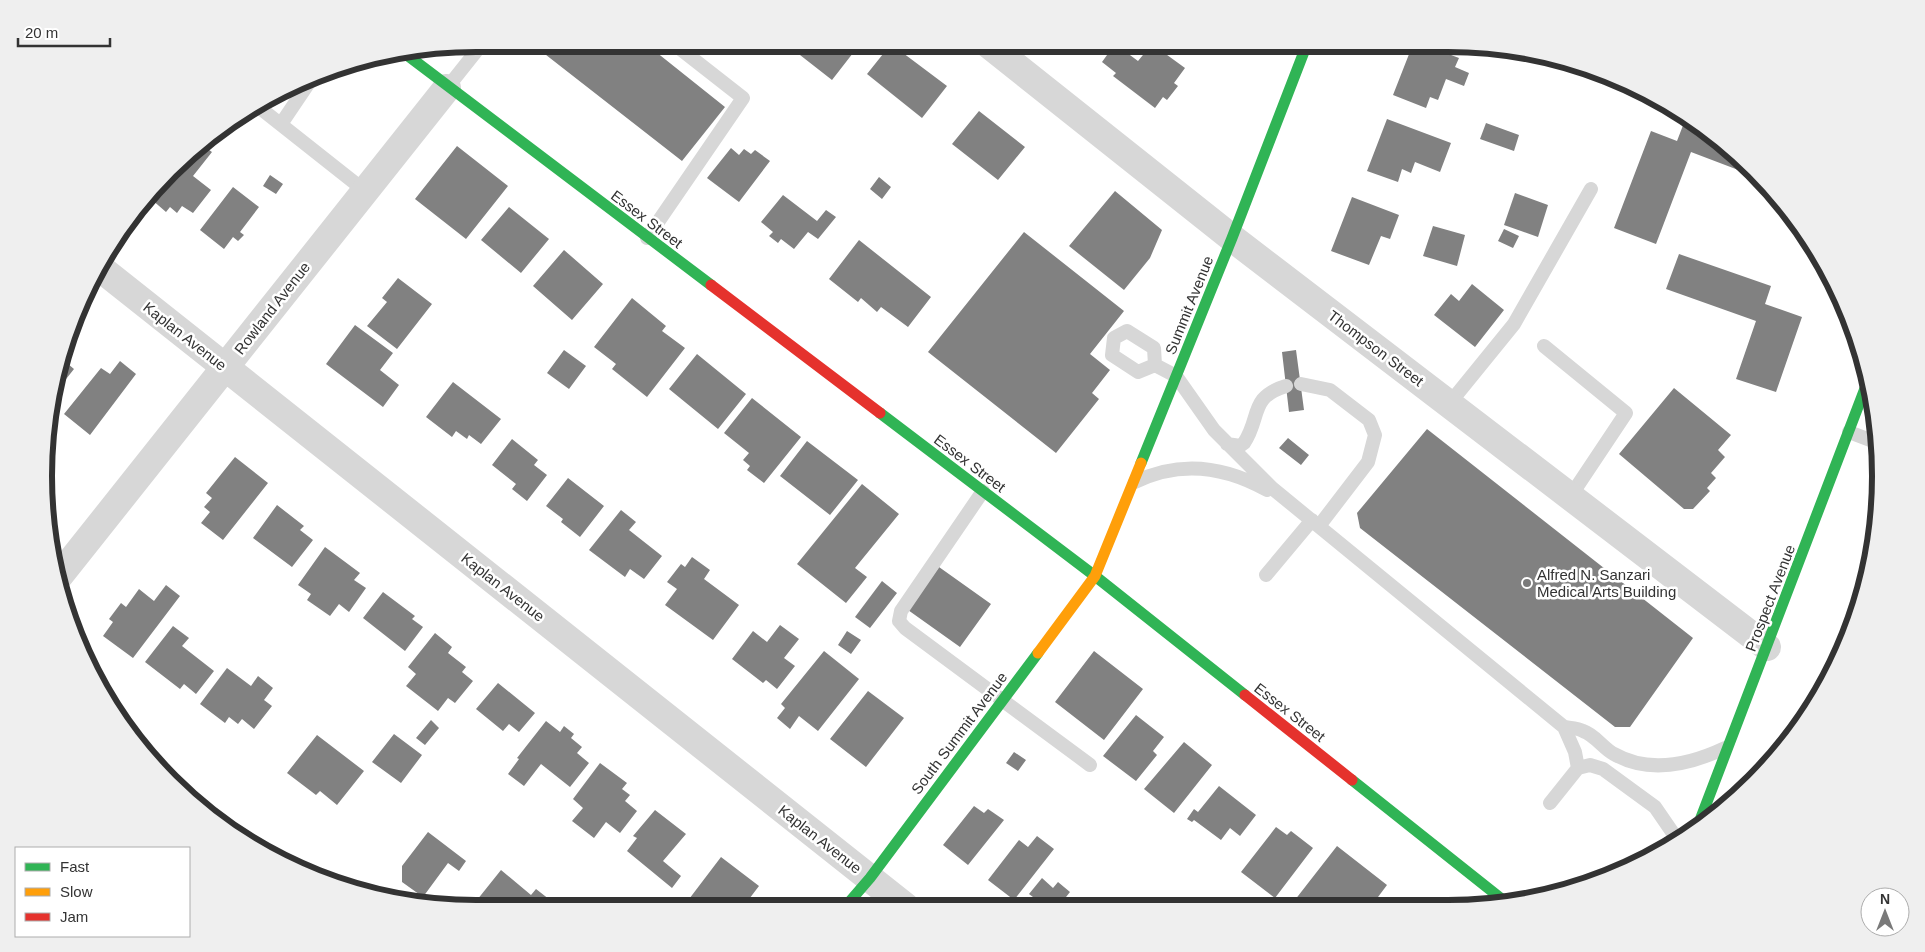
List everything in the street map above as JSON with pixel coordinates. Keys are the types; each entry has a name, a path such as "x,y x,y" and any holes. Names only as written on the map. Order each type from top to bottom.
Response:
{"street":[{"name":"Thompson Street","path":"998,52 1232,238 1767,648"},
{"name":"Summit Avenue","path":"1095,576 1232,238 1304,52"},
{"name":"Essex Street","path":"410,58 447,88 1095,576 1499,897"},
{"name":"Rowland Avenue","path":"64,571 447,88"},
{"name":"Kaplan Avenue","path":"105,272 897,900"},
{"name":"Prospect Avenue","path":"1702,816 1864,392"},
{"name":"South Summit Avenue","path":"851,900 870,878 1095,576"}],"lane":[{"path":"447,88 476,52"},
{"path":"647,238 743,98 684,52"},
{"path":"281,124 304,89"},
{"path":"263,110 365,191"},
{"path":"1449,404 1514,324 1591,189"},
{"path":"1127,331 1154,348 1155,365 1138,372 1112,355 1110,336 1127,331"},
{"path":"1544,346 1626,413 1570,497"},
{"path":"1155,365 1176,376 1214,430 1272,488 1564,727 1584,731 1614,754 1631,761 1660,766 1702,759 1728,747"},
{"path":"1266,575 1316,523 1368,462 1375,436 1369,420 1330,390 1301,384"},
{"path":"1227,444 1240,446 1244,443 1261,402 1266,395 1286,386"},
{"path":"1849,432 1871,440"},
{"path":"1132,483 1150,474 1171,469 1208,468 1250,481 1288,502"},
{"path":"983,491 901,610 899,621 905,628 1090,765"},
{"path":"1564,727 1578,768"},
{"path":"1550,804 1578,768 1590,765 1603,769 1655,807 1674,835"}],"building":[{"path":"542,52 656,52 725,107 682,161"},
{"path":"802,52 854,52 832,80 800,55"},
{"path":"885,52 902,52 947,86 922,118 867,74"},
{"path":"1109,52 1126,52 1138,61 1145,52 1163,52 1185,68 1174,83 1178,86 1167,100 1163,97 1155,108 1113,76 1116,73 1102,62"},
{"path":"1410,52 1443,52 1459,58 1455,67 1469,73 1464,86 1446,79 1438,100 1430,97 1426,108 1393,95"},
{"path":"979,111 1025,147 998,180 952,144"},
{"path":"1387,119 1451,143 1440,172 1415,162 1411,173 1402,169 1398,182 1367,171"},
{"path":"1486,123 1519,135 1514,151 1480,139"},
{"path":"1684,124 1707,140 1742,171 1691,152 1656,244 1614,228 1651,131 1677,141"},
{"path":"457,146 508,186 466,239 415,199"},
{"path":"731,148 739,155 744,149 751,154 755,150 770,161 739,202 707,178"},
{"path":"208,149 212,152 193,176 211,190 193,213 182,206 177,213 170,207 166,212 154,202"},
{"path":"270,175 283,184 276,194 263,186"},
{"path":"879,177 891,187 882,199 870,189"},
{"path":"233,187 259,207 240,232 244,235 238,241 233,237 224,249 200,230"},
{"path":"1115,191 1162,230 1150,258 1124,290 1069,246"},
{"path":"1515,193 1548,205 1538,237 1504,225"},
{"path":"783,195 817,221 826,210 836,217 818,239 808,232 794,249 781,239 778,243 769,236 773,232 761,222"},
{"path":"1352,197 1399,215 1390,239 1381,236 1369,265 1331,251"},
{"path":"509,207 549,239 521,273 481,240"},
{"path":"1433,226 1465,235 1457,266 1423,256"},
{"path":"1504,229 1519,236 1513,248 1498,241"},
{"path":"1024,232 1124,311 1090,354 1110,370 1092,393 1099,399 1056,453 928,352"},
{"path":"859,240 931,297 908,327 881,307 877,312 861,298 858,302 829,279"},
{"path":"564,250 603,284 572,320 533,286"},
{"path":"1679,254 1771,286 1765,304 1802,317 1776,392 1736,379 1756,321 1666,289"},
{"path":"398,278 432,304 397,349 367,326 387,302 382,298"},
{"path":"1472,284 1504,310 1475,347 1434,315 1451,294 1459,301"},
{"path":"632,298 666,326 662,331 685,348 647,397 612,369 616,364 594,347"},
{"path":"355,325 393,353 380,370 399,385 383,407 326,364"},
{"path":"564,350 586,366 569,389 547,373"},
{"path":"1296,350 1304,410 1289,412 1282,352"},
{"path":"697,354 746,394 718,429 669,389"},
{"path":"120,361 136,374 90,435 64,414 101,368 110,374"},
{"path":"68,364 74,369 63,382"},
{"path":"453,382 501,419 481,444 469,435 467,439 456,431 452,437 426,417"},
{"path":"1674,388 1731,435 1718,450 1725,457 1711,473 1716,478 1707,488 1710,491 1693,509 1684,509 1619,454"},
{"path":"752,398 801,437 764,483 747,470 750,466 743,460 749,453 724,433"},
{"name":"Alfred N. Sanzari Medical Arts Building","path":"1427,429 1693,638 1630,727 1615,727 1360,528 1357,513"},
{"path":"1288,438 1309,455 1301,465 1279,448"},
{"path":"512,439 538,460 534,465 547,475 527,501 512,489 516,484 492,465"},
{"path":"807,441 858,480 830,515 780,476"},
{"path":"235,457 268,483 223,540 201,523 210,512 204,507 212,498 206,493"},
{"path":"568,478 604,506 580,537 561,522 563,519 546,506"},
{"path":"862,484 899,514 855,568 867,577 846,603 797,564"},
{"path":"277,505 304,526 300,530 313,540 292,567 253,538"},
{"path":"621,510 636,522 629,530 662,556 644,579 630,569 625,577 589,550"},
{"path":"325,547 360,573 354,580 366,588 349,612 339,604 330,616 307,600 311,594 298,585"},
{"path":"692,557 710,570 704,579 739,605 713,640 665,605 677,589 667,582 681,564 685,567"},
{"path":"939,567 991,604 960,647 908,610"},
{"path":"882,581 897,593 870,628 855,617"},
{"path":"166,585 180,596 133,658 103,636 113,622 109,619 121,603 126,607 139,589 154,601"},
{"path":"383,592 415,616 412,619 423,627 405,651 363,618"},
{"path":"780,625 799,639 784,658 795,666 777,689 766,680 763,683 732,659 753,631 767,642"},
{"path":"173,626 189,638 182,646 214,671 196,694 184,684 180,689 145,662"},
{"path":"847,631 861,640 851,654 838,645"},
{"path":"435,633 452,647 448,653 466,667 462,672 473,681 455,703 448,698 438,711 406,686 416,674 408,667"},
{"path":"824,651 859,679 818,731 799,716 790,729 777,718 785,708 781,704"},
{"path":"1094,651 1143,689 1104,740 1055,702"},
{"path":"227,668 251,686 258,676 273,688 264,700 272,706 254,729 242,719 238,724 229,717 225,723 200,704"},
{"path":"498,683 535,713 519,732 509,724 503,731 476,709"},
{"path":"868,691 904,718 866,767 830,739"},
{"path":"1136,715 1164,737 1153,751 1157,755 1136,781 1103,756"},
{"path":"431,720 439,728 425,745 416,738"},
{"path":"546,721 560,732 564,726 574,734 571,738 582,747 577,753 589,763 570,787 541,764 524,786 508,774 519,759 517,758"},
{"path":"394,734 422,755 401,783 372,762"},
{"path":"317,735 364,771 337,805 320,791 316,795 287,773"},
{"path":"1184,742 1212,765 1174,813 1144,789"},
{"path":"1014,752 1026,760 1018,771 1006,763"},
{"path":"600,763 627,783 622,789 630,795 625,801 637,811 620,833 606,822 594,838 572,821 583,808 573,799"},
{"path":"1219,786 1256,815 1240,836 1230,828 1221,840 1194,820 1192,822 1187,819 1194,809 1198,812"},
{"path":"974,806 984,813 988,809 1004,820 968,865 943,845"},
{"path":"655,810 686,834 663,861 681,876 672,888 627,851 637,838 633,836"},
{"path":"1276,827 1287,835 1291,831 1313,848 1275,898 1241,872"},
{"path":"428,832 466,861 459,871 448,863 424,896 402,882 402,866"},
{"path":"1037,836 1054,849 1014,900 988,880 1019,840 1028,847"},
{"path":"1337,846 1387,885 1376,900 1295,900"},
{"path":"721,857 759,886 748,900 688,900"},
{"path":"501,870 531,895 536,889 550,900 477,900"},
{"path":"1042,878 1053,888 1058,882 1070,892 1066,897 1070,900 1037,900 1029,894"}],"traffic: fast":[{"path":"1141,463 1232,238 1304,52"},
{"path":"411,58 711,285"},
{"path":"1702,816 1864,392"},
{"path":"880,413 1095,576 1245,695"},
{"path":"851,900 870,878 1038,653"},
{"path":"1352,780 1499,897"}],"traffic: slow":[{"path":"1038,653 1095,576 1141,463"}],"traffic: jam":[{"path":"711,285 880,413"},
{"path":"1245,695 1352,780"}],"place":[{"name":"Alfred N. Sanzari Medical Arts Building","path":"1527,583"}]}
